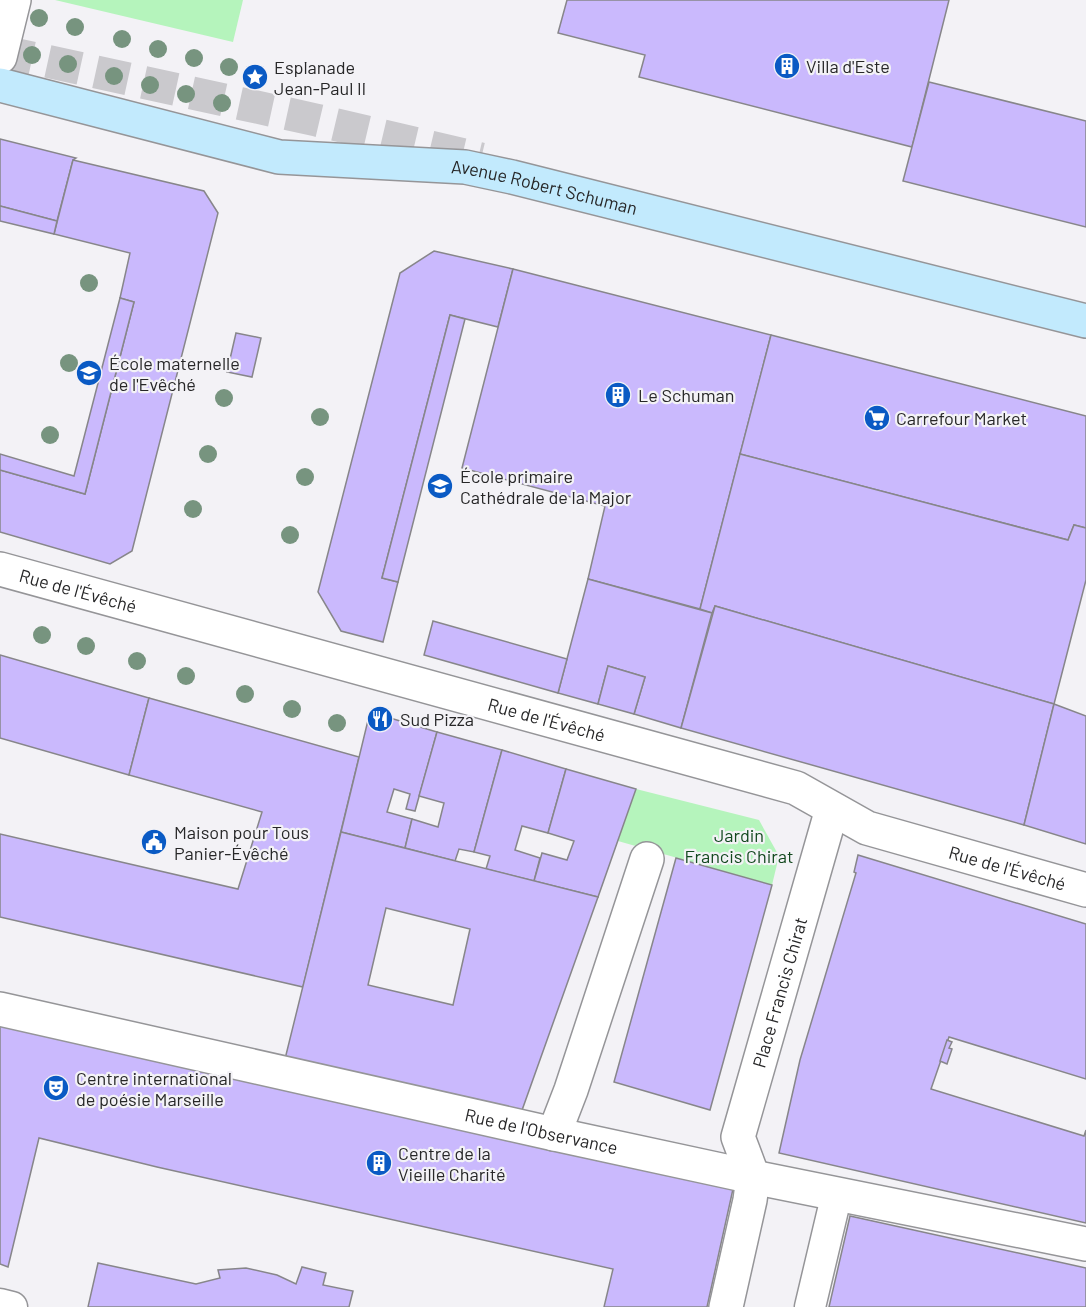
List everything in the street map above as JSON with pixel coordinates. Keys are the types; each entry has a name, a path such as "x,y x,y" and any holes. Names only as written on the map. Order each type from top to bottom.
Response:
{"street":[{"path":"0,57 14,0"},
{"name":"Avenue Robert Schuman","path":"0,85 279,157 465,167 512,177 1086,321"},
{"name":"Rue de l'Évêché","path":"0,568 796,788 867,828 1086,890"},
{"name":"Place Francis Chirat","path":"753,1177 738,1137 832,809"},
{"path":"554,1134 647,859"},
{"name":"Rue de l'Observance","path":"0,1009 554,1134 753,1177 1086,1244"},
{"path":"726,1307 753,1177"}],"lane":[{"path":"810,1307 837,1193"},
{"path":"0,1304 12,1307"}],"green space":[{"path":"55,0 243,0 233,42"},
{"name":"Jardin Francis Chirat","path":"636,789 759,820 779,856 772,885 618,841"}],"building":[{"name":"Villa d'Este","path":"567,0 949,0 912,147 639,77 645,55 558,33"},
{"path":"929,82 1086,121 1086,227 903,181"},
{"path":"0,139 76,158 73,160 57,221 0,206"},
{"path":"73,160 204,191 218,213 132,551 110,564 0,532 0,470 85,494 134,302 120,298 130,253 54,234"},
{"path":"0,206 57,221 54,234 0,221"},
{"path":"434,251 513,269 498,327 450,315 382,578 398,582 383,642 341,631 318,592 400,273"},
{"name":"Le Schuman","path":"513,269 771,335 700,609 588,579 605,506 462,468"},
{"path":"120,298 134,302 85,494 0,470 0,454 74,476"},
{"path":"450,315 465,319 398,582 382,578"},
{"path":"236,333 261,338 252,377 227,372"},
{"path":"771,335 1086,416 1086,528 1074,525 1068,540 740,454"},
{"path":"740,454 1068,540 1074,525 1086,528 1086,580 1054,704 715,606 712,613 700,609"},
{"path":"588,579 712,613 681,728 634,714 645,677 608,666 598,704 558,693"},
{"path":"715,606 1054,704 1024,825 681,728"},
{"path":"433,621 567,659 558,693 424,655"},
{"path":"0,655 149,698 129,775 0,738"},
{"path":"608,666 645,677 634,714 598,704"},
{"path":"149,698 359,757 303,987 0,917 0,834 238,889 262,812 129,775"},
{"path":"1054,704 1086,716 1086,844 1024,825"},
{"path":"370,712 437,732 415,811 406,809 410,794 394,789 387,812 412,819 405,848 341,832"},
{"path":"437,732 502,750 474,852 459,849 455,861 405,848 412,819 438,827 444,803 419,796"},
{"path":"502,750 566,769 548,833 522,826 515,850 540,858 534,881 486,869 490,856 474,852"},
{"path":"566,769 636,789 598,897 534,881 542,853 567,860 574,841 548,833"},
{"path":"341,832 598,897 521,1113 285,1059","holes":["386,908 470,929 453,1005 368,985"]},
{"path":"858,855 1086,924 1086,1079 949,1037 931,1089 1084,1136 1086,1130 1086,1223 779,1153 800,1060 856,873 854,872"},
{"path":"676,858 772,885 710,1110 614,1082"},
{"name":"Centre de la Vieille Charité","path":"0,1024 733,1189 707,1307 604,1307 613,1269 157,1167 39,1138 8,1267 0,1264"},
{"path":"947,1040 952,1042 949,1048 952,1049 947,1064 940,1061"},
{"path":"850,1216 1086,1268 1086,1307 829,1307"},
{"path":"98,1263 196,1284 220,1278 218,1270 246,1268 277,1275 296,1284 302,1267 326,1273 323,1285 353,1291 349,1307 88,1307"}],"tunnel":[{"path":"0,51 316,120 481,159"}],"place":[{"name":"Villa d'Este","path":"787,66"},
{"name":"Esplanade Jean-Paul II","path":"255,77"},
{"name":"École maternelle de l'Evêché","path":"89,373"},
{"name":"Le Schuman","path":"618,395"},
{"name":"Carrefour Market","path":"877,418"},
{"name":"École primaire Cathédrale de la Major","path":"440,486"},
{"name":"Sud Pizza","path":"380,719"},
{"name":"Maison pour Tous Panier-Évêché","path":"154,842"},
{"name":"Centre international de poésie Marseille","path":"56,1088"},
{"name":"Centre de la Vieille Charité","path":"379,1163"}]}
